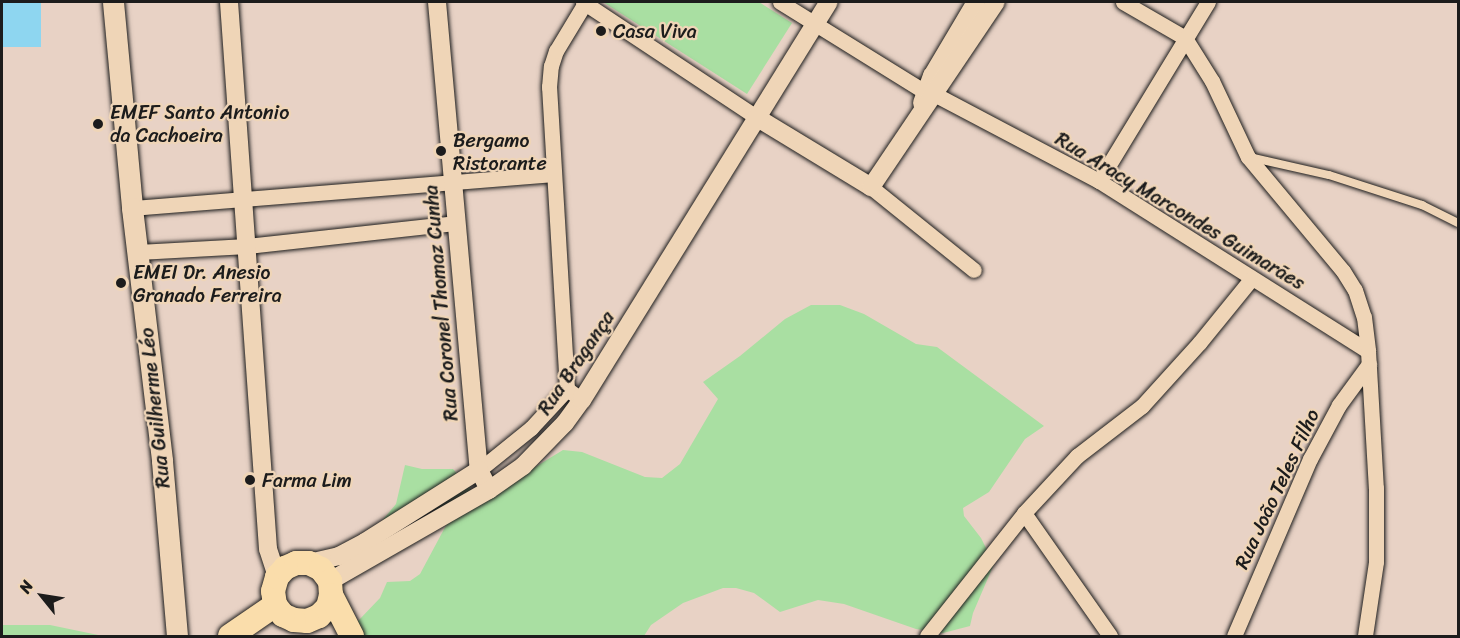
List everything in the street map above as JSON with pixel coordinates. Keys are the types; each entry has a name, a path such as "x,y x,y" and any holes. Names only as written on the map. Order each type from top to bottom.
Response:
{"main road":[{"name":"Rua Guilherme Léo","path":"113,2 132,208 162,461 177,636"},
{"path":"330,588 328,607 319,616 307,621 300,628 283,615 275,605 273,591 277,577 285,568 296,563 309,563 321,569 330,588 352,636"},
{"path":"230,636 275,605"}],"street":[{"path":"229,2 245,201 268,549 277,577"},
{"name":"Rua Coronel Thomaz Cunha","path":"437,2 479,470 489,490"},
{"path":"582,400 567,389 549,87 551,66 556,51 584,2 756,117 871,187 974,270"},
{"name":"Rua Aracy Marcondes Guimarães","path":"780,2 930,93 1099,181 1252,278 1369,358"},
{"name":"Rua Bragança","path":"330,588 369,561 489,490 522,466 549,441 582,400 756,117 830,2"},
{"path":"871,187 930,93 976,2"},
{"path":"930,93 996,2"},
{"path":"1123,2 1185,39 1212,81 1248,156 1343,271 1355,290 1364,317 1369,358 1376,562 1365,636"},
{"path":"1099,181 1208,2"},
{"path":"132,208 245,201 452,181 553,174"},
{"path":"138,252 248,246 458,223"},
{"path":"927,636 1024,513 1077,456 1142,406 1200,342 1252,278"},
{"name":"Rua João Teles Filho","path":"1234,636 1310,459 1339,405 1369,358"},
{"name":"Rua Bragança","path":"309,563 339,556 365,542 479,470 531,428 567,389"},
{"path":"1024,513 1110,636"}],"lane":[{"path":"1248,156 1329,175 1422,205 1458,223"}],"green space":[{"path":"603,2 759,2 792,23 747,94"},
{"path":"811,305 840,305 864,314 916,344 937,347 1044,426 1025,439 989,492 963,508 964,516 981,538 994,564 973,613 970,626 943,633 916,629 844,604 818,600 780,612 754,593 736,588 723,588 683,603 651,625 644,636 353,636 358,621 380,598 387,582 410,581 420,574 450,518 445,510 425,510 371,534 396,504 405,465 422,469 453,469 476,495 484,498 563,450 582,452 645,477 662,478 680,464 718,399 703,382 740,356 785,319"},
{"path":"2,625 50,625 103,636 2,636"}],"water":[{"path":"2,2 41,2 41,47 2,47"}],"place":[{"name":"Casa Viva","path":"601,31"},
{"name":"EMEF Santo Antonio da Cachoeira","path":"98,124"},
{"name":"Bergamo Ristorante","path":"441,151"},
{"name":"EMEI Dr. Anesio Granado Ferreira","path":"121,283"},
{"name":"Farma Lim","path":"250,480"}]}
